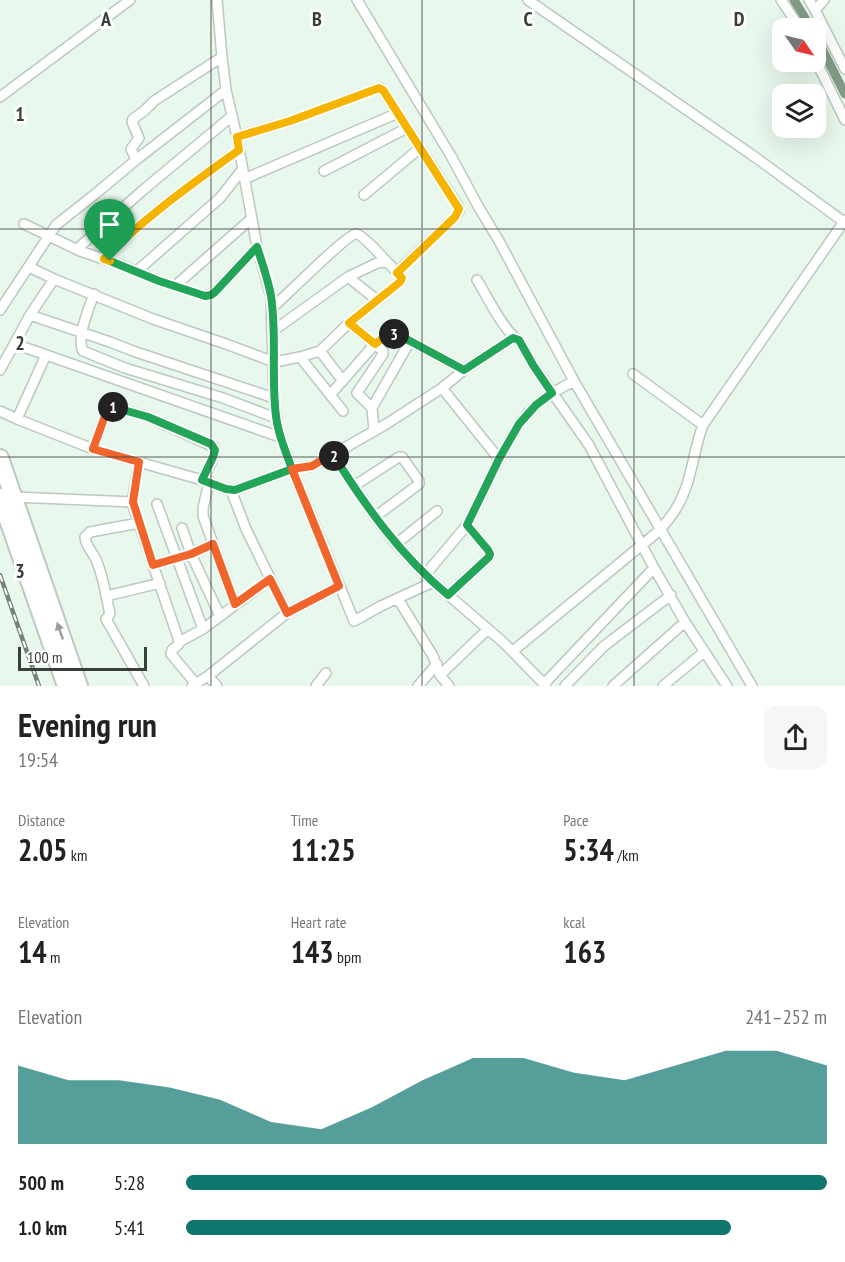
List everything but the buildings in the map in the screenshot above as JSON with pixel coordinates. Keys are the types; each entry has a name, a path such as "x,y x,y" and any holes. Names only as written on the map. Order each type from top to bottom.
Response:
{"highway":[{"path":"0,458 7,497 66,686"},
{"path":"7,497 79,686"}],"street":[{"path":"0,96 130,0"},
{"path":"217,0 226,90 257,247 269,288 272,308 274,398 280,437 354,621 433,582"},
{"path":"357,0 451,156 574,381 752,686"},
{"path":"513,651 660,530 677,507 684,492 703,424 844,221 528,0"},
{"path":"781,0 793,18"},
{"path":"809,0 845,69"},
{"path":"815,10 824,0"},
{"path":"136,159 131,149 139,137 132,122 133,119 154,101 222,57"},
{"path":"821,72 845,120"},
{"path":"237,137 290,121 379,88 383,90 458,206 459,211 397,273"},
{"path":"0,310 56,225 136,159 226,90"},
{"path":"136,271 220,198 243,174 398,113"},
{"path":"77,249 151,183 232,116"},
{"path":"324,171 407,128"},
{"path":"364,195 420,148"},
{"path":"104,259 139,225 239,150"},
{"path":"175,286 252,218"},
{"path":"24,224 77,249 205,296 215,292 257,247"},
{"path":"29,267 153,319 274,362 320,351 402,278 356,234 350,236 272,308"},
{"path":"273,331 348,277 376,263 386,262"},
{"path":"348,277 377,300"},
{"path":"0,370 30,315 54,279"},
{"path":"477,280 504,325 513,338 519,340 533,365 589,445 654,568 722,684"},
{"path":"94,294 84,322 80,346 85,352 125,368 223,398 276,418"},
{"path":"30,315 274,398"},
{"path":"349,323 383,351 357,393 372,408"},
{"path":"330,395 375,344 391,333 464,370"},
{"path":"0,411 93,449 231,490 292,469 312,466 374,431 442,388 464,370 513,338"},
{"path":"374,431 372,408 410,341"},
{"path":"15,344 280,437"},
{"path":"320,351 343,381"},
{"path":"16,419 46,355"},
{"path":"300,357 343,411"},
{"path":"633,374 703,424"},
{"path":"425,575 467,525 519,424 536,405 574,381"},
{"path":"442,388 499,459"},
{"path":"93,449 108,408 115,406 148,417 211,444 215,450 205,481 203,508 206,524 235,604"},
{"path":"574,424 592,412"},
{"path":"332,454 396,544 425,575 513,651 540,684 654,568"},
{"path":"354,486 399,457 402,457 419,481 419,484 375,517"},
{"path":"139,462 133,502 179,642"},
{"path":"231,490 246,529 287,613"},
{"path":"7,497 133,502"},
{"path":"157,504 203,629"},
{"path":"396,544 437,511"},
{"path":"139,523 90,532 84,541 95,557 103,579 110,614 106,619 144,686"},
{"path":"448,595 490,554 467,525"},
{"path":"182,528 191,554 220,616"},
{"path":"153,565 191,554 213,544"},
{"path":"270,579 203,629 179,642 172,650 171,654 194,685 287,613 339,586"},
{"path":"106,596 160,583"},
{"path":"565,686 604,646 671,596"},
{"path":"398,598 429,649 440,675 449,686"},
{"path":"613,686 685,622"},
{"path":"440,675 488,629"},
{"path":"663,686 704,652"},
{"path":"418,686 436,664"},
{"path":"316,686 326,673"},
{"path":"208,676 217,686"}],"waterway":[{"path":"794,0 805,18"},
{"path":"826,57 845,94"}],"railway":[{"path":"0,575 39,686"}],"route":[{"path":"110,261 104,259 139,225 239,150 237,137 290,121 379,88 382,89 459,211 397,273 402,280 349,323 375,344 393,333 464,370 516,338 552,393 536,405 519,424 467,525 488,550 490,554 487,560 448,595 425,575 396,544 332,454 312,466 292,469 339,586 287,613 270,579 235,604 213,544 191,554 153,565 133,502 139,462 93,449 108,408 115,406 148,417 211,444 215,450 202,480 226,489 235,490 292,469 280,437 276,418 271,297 257,247 215,292 205,296 159,281 110,261"}]}
